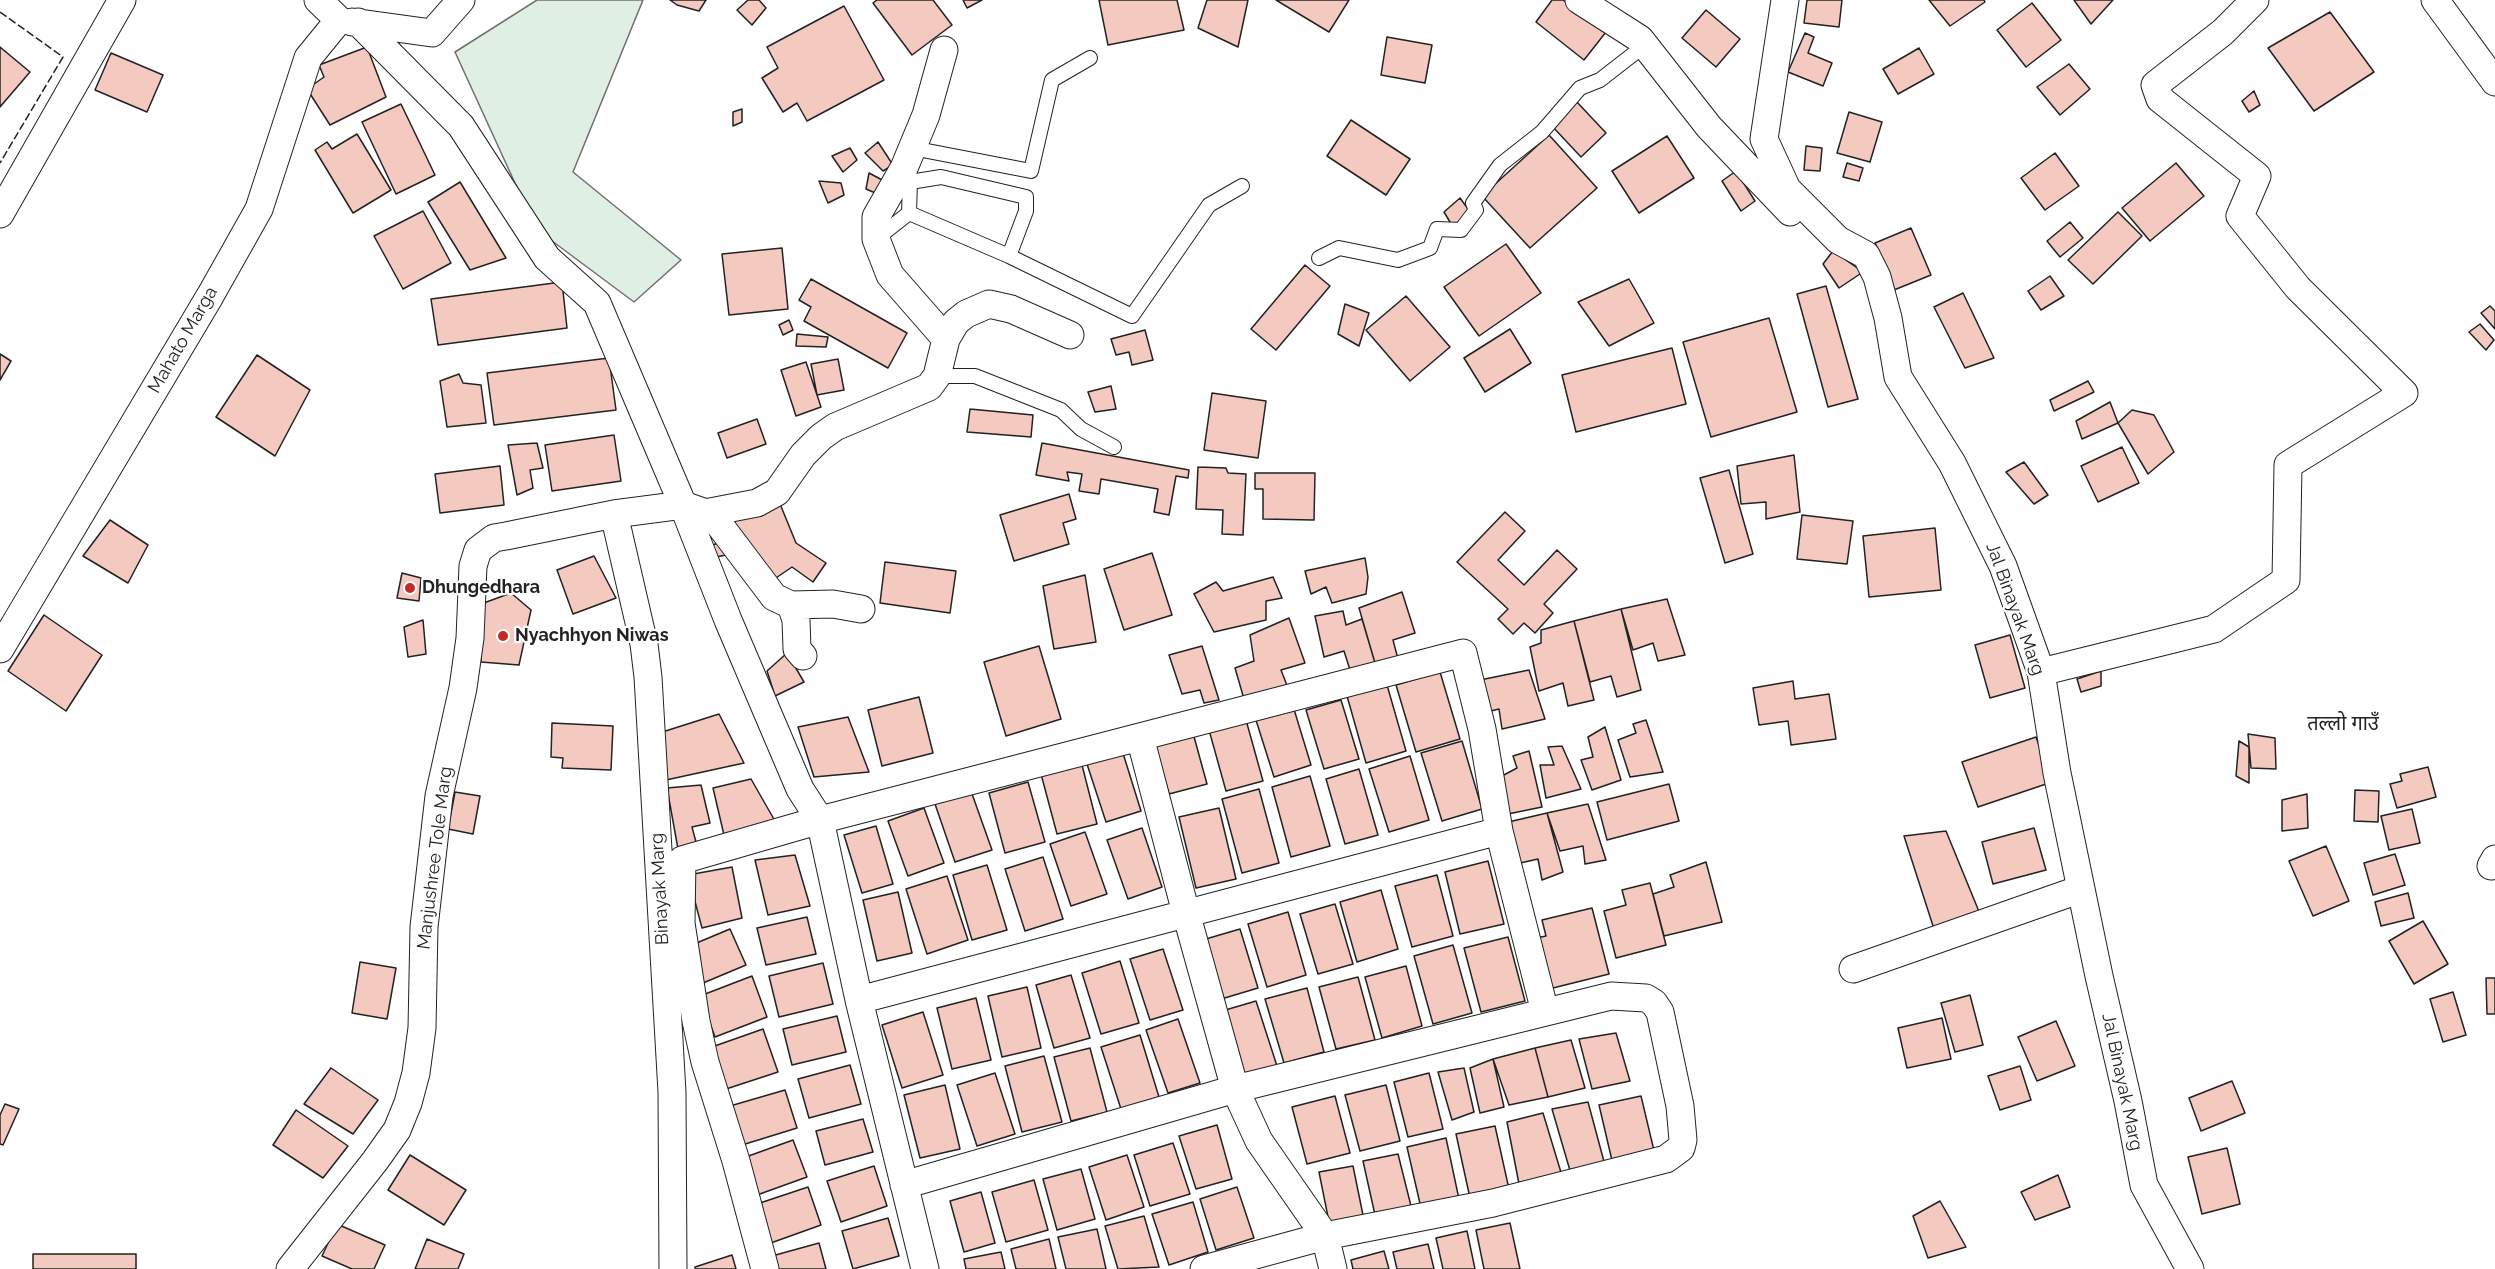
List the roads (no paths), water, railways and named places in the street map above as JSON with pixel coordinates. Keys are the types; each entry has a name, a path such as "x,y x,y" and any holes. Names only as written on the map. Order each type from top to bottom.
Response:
{"street":[{"path":"0,214 122,0"},
{"path":"318,0 349,21 461,126 547,258 597,303 694,509 728,620 796,778 820,820 859,1000 925,1269"},
{"path":"349,21 432,33 461,0"},
{"path":"1579,0 1640,39 1709,127 1798,221 1838,240"},
{"name":"Jal Binayak Marg","path":"1785,0 1764,139 1787,189 1838,240 1866,255 1877,277 1888,318 1898,377 1952,463 2003,566 2041,672 2057,773 2144,1185 2190,1269"},
{"path":"2041,672 2214,629 2286,580 2288,465 2404,393 2298,288 2240,216 2257,176 2160,99 2155,85 2223,32 2255,0"},
{"path":"2435,0 2495,82"},
{"name":"Mahato Marga","path":"0,650 210,296 259,208 308,58 349,21"},
{"path":"944,50 926,115 912,148 876,217 876,239 890,275 946,339"},
{"path":"937,376 946,339 956,322 966,314 988,304 1011,309 1070,335"},
{"name":"Manjushree Tole Marg","path":"290,1269 397,1130 408,1103 416,1073 422,1028 424,927 438,808 463,688 470,638 472,566 478,550 494,538 614,514 757,503 777,492 803,455 835,427 929,387 937,376"},
{"path":"694,509 711,515 731,538 774,597 791,605 833,604 861,609"},
{"name":"Binayak Marg","path":"614,514 644,644 648,677 672,1092 673,1269"},
{"path":"791,605 796,620 797,649 803,656"},
{"path":"765,1269 736,1161 705,1062 696,1022 681,923 682,860 820,820 1463,654 1482,729 1499,831 1545,1012"},
{"path":"1140,737 1186,913 1236,1089 1259,1141 1325,1236 1333,1269"},
{"path":"859,1000 1499,831"},
{"path":"1853,969 2081,889"},
{"path":"904,1185 1236,1089 1611,996 1646,998 1654,1003 1660,1012 1680,1106 1683,1140 1681,1148 1666,1159 1493,1203 1325,1236 1204,1269"}],"lane":[{"path":"1319,258 1339,248 1398,260 1430,248 1437,229 1461,230 1476,210 1473,203 1500,165 1542,132 1580,88 1600,80 1645,45"},
{"path":"912,148 1031,171 1052,80 1090,58"},
{"path":"876,239 909,213 910,182 941,177 1026,197 1026,211 1009,256"},
{"path":"909,213 1009,256 1131,316 1209,205 1242,186"},
{"path":"937,376 975,376 1061,410 1081,429 1114,447"}],"place":[{"name":"Dhungedhara","path":"410,588"},
{"name":"Nyachhyon Niwas","path":"503,636"}],"district":[{"name":"तल्लो गाउँ","path":"2343,724"}]}
